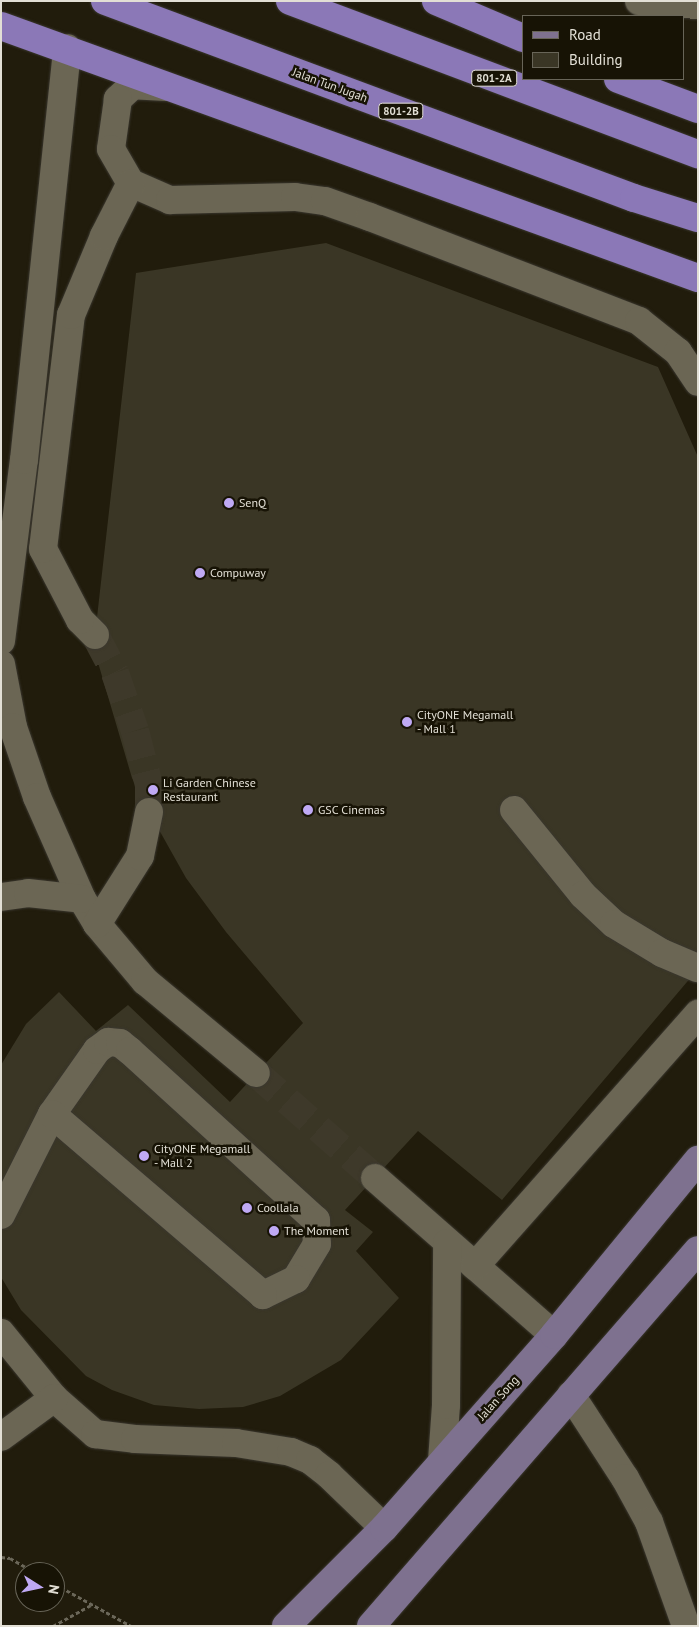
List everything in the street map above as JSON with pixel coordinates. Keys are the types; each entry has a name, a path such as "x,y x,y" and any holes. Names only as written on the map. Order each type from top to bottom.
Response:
{"highway":[{"name":"Jalan Tun Jugah","path":"104,1 625,194 698,218"},
{"name":"801-2A","path":"290,1 698,154"},
{"path":"436,1 522,38"},
{"path":"1,26 67,48 698,278"},
{"path":"620,80 698,110"},
{"path":"661,97 698,95"},
{"path":"670,269 698,296"}],"main road":[{"name":"Jalan Song","path":"286,1626 384,1528 554,1335 698,1160"},
{"path":"371,1626 698,1250"}],"lane":[{"path":"639,1 698,5"},
{"path":"1,641 25,450 67,48"},
{"path":"175,88 133,85 118,99 111,149 131,183 170,200 295,197 325,201 639,321 678,352 698,382"},
{"path":"95,635 80,620 43,549 71,315 104,236 131,183"},
{"path":"2,681 14,727 37,797 82,899 97,924 145,981 256,1073"},
{"path":"514,810 583,895 614,924 662,953 698,968"},
{"path":"97,924 140,856 149,812"},
{"path":"1,897 28,893 82,899"},
{"path":"475,1266 698,1014"},
{"path":"1,1215 52,1114 97,1050 108,1042 120,1044 316,1220 317,1244 296,1279 262,1295 52,1114"},
{"path":"375,1178 554,1335"},
{"path":"442,1461 446,1397 447,1243"},
{"path":"1,1333 54,1398 95,1434 135,1439 236,1443 291,1452 310,1460 329,1475 384,1528"},
{"path":"571,1395 625,1478 649,1522 686,1626"},
{"path":"1,1437 54,1398"}],"path":[{"path":"1,1557 10,1558 17,1562"},
{"path":"65,1590 131,1626"},
{"path":"53,1626 91,1605"}],"building":[{"name":"CityONE Megamall - Mall 1","path":"326,243 658,367 698,457 698,969 502,1200 418,1131 345,1210 373,1232 356,1251 399,1298 341,1360 280,1396 243,1407 199,1409 154,1405 112,1390 86,1376 21,1310 1,1277 1,1065 26,1024 59,992 96,1031 128,1005 230,1102 303,1023 226,932 186,878 149,812 132,778 99,666 95,635 136,273"}],"tunnel":[{"path":"95,635 115,673 135,731 149,785 149,812"},
{"path":"256,1073 375,1178"}],"place":[{"name":"SenQ","path":"229,503"},
{"name":"Compuway","path":"200,573"},
{"name":"CityONE Megamall - Mall 1","path":"407,722"},
{"name":"Li Garden Chinese Restaurant","path":"153,790"},
{"name":"GSC Cinemas","path":"308,810"},
{"name":"CityONE Megamall - Mall 2","path":"144,1156"},
{"name":"Coollala","path":"247,1208"},
{"name":"The Moment","path":"274,1231"}]}
